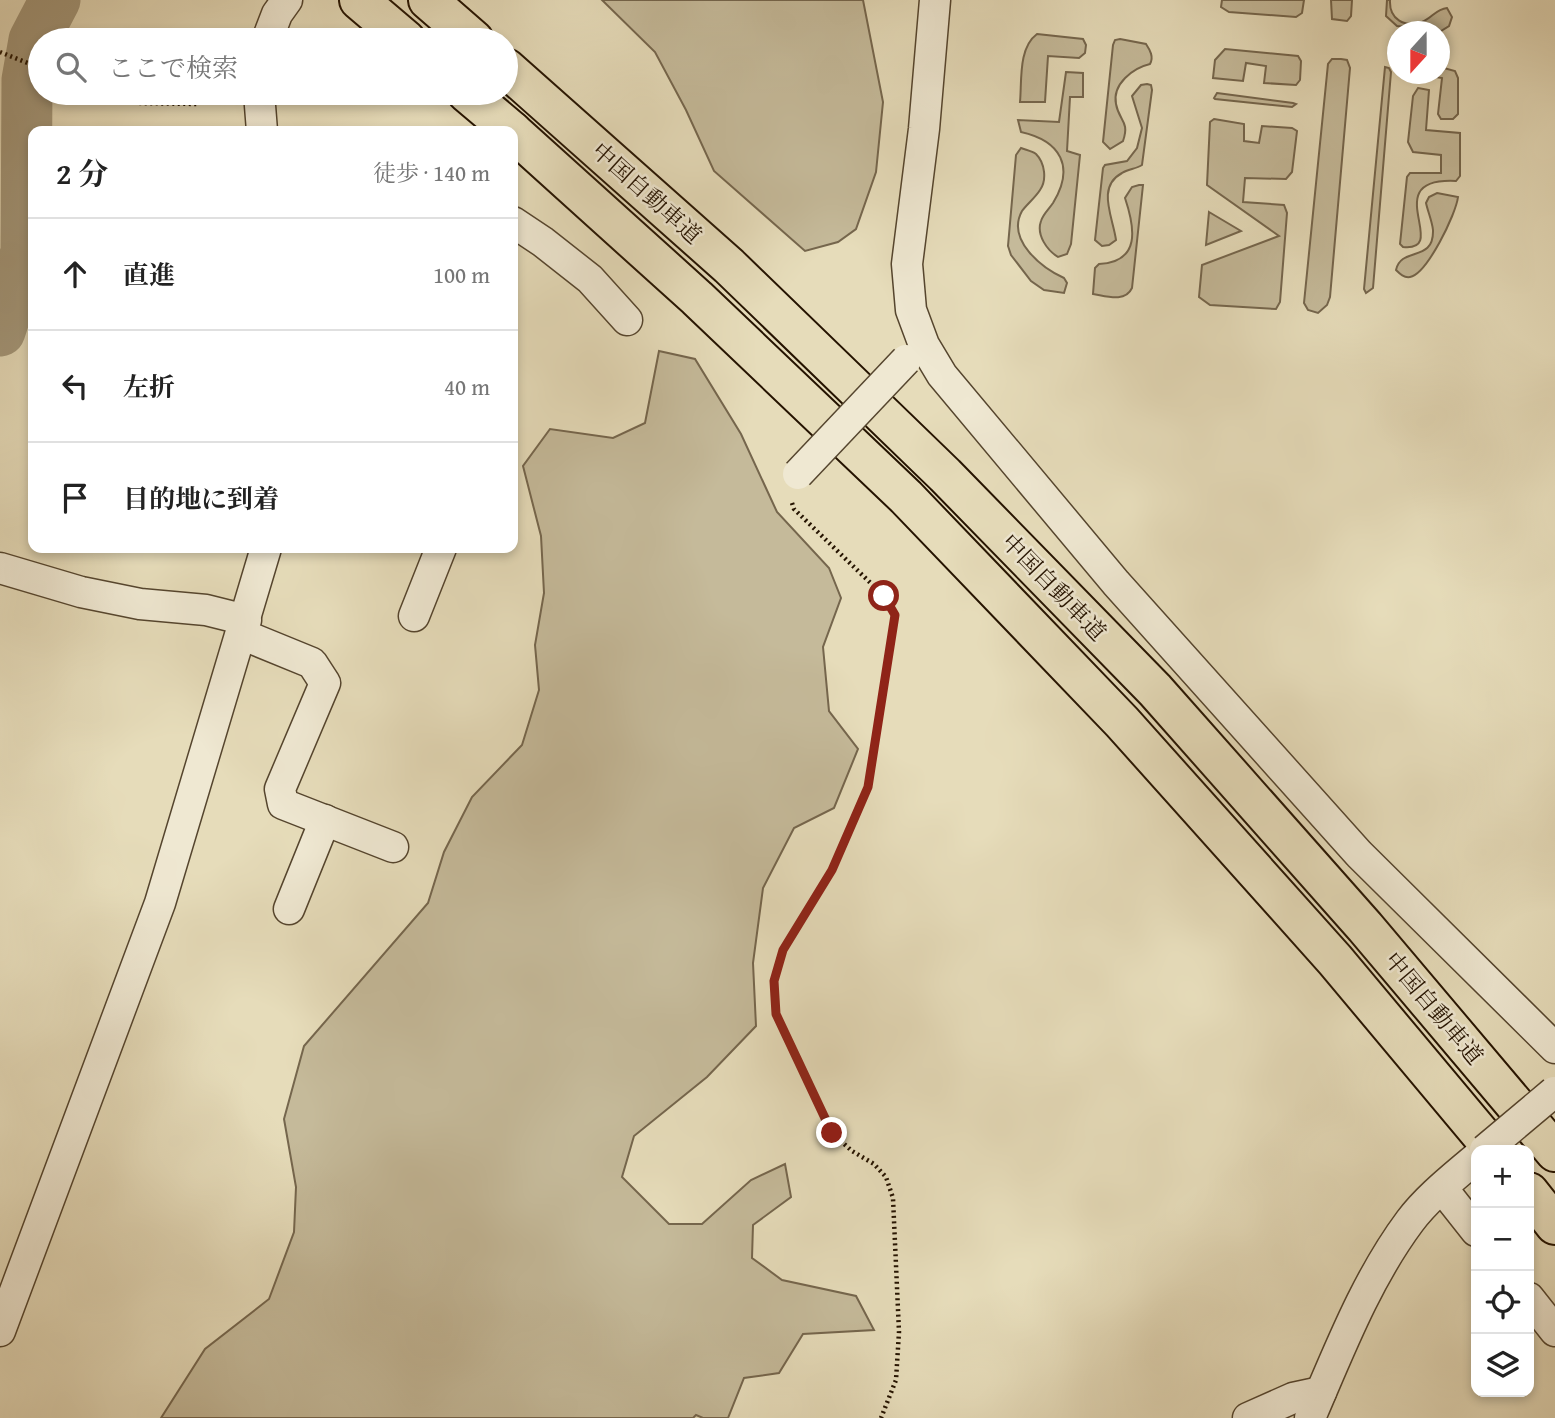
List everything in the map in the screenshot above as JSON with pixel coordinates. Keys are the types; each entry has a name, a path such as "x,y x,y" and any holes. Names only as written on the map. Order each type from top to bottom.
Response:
{"highway":[{"path":"359,0 392,28"},
{"path":"428,0 460,28"},
{"name":"中国自動車道","path":"518,79 729,266 945,475 1155,690 1365,927 1555,1152"},
{"name":"中国自動車道","path":"482,105 507,126"},
{"name":"中国自動車道","path":"518,136 696,298 934,526 1122,722 1335,960 1490,1145"},
{"path":"1534,1198 1555,1225"}],"street":[{"path":"272,28 287,0"},
{"path":"935,0 924,129 907,264 915,352 943,375 1116,583 1359,854 1555,1048"},
{"path":"260,105 262,126"},
{"path":"518,225 590,279 627,320"},
{"path":"798,474 915,352"},
{"path":"0,1331 160,903 265,553"},
{"path":"414,616 439,553"},
{"path":"0,568 140,604 206,610 312,663 325,683 281,789 283,804 393,847"},
{"path":"289,909 324,820"},
{"path":"1491,1145 1555,1092"},
{"path":"1248,1418 1293,1398 1316,1405 1376,1273 1411,1220 1471,1162"},
{"path":"1447,1183 1471,1223"},
{"path":"1534,1304 1555,1331"}],"path":[{"path":"0,52 28,64"},
{"path":"798,474 788,489 794,509 884,596 895,615 868,787 832,870 783,950 774,981 776,1014 832,1133 852,1151 874,1164 886,1177 893,1198 899,1332 896,1380 881,1418"}],"shaded area":[{"path":"602,0 863,0 883,102 876,172 856,229 838,242 805,251 714,171 655,52"},
{"path":"1222,0 1304,0 1302,13 1296,17 1229,12 1221,7"},
{"path":"1331,0 1352,0 1351,16 1347,21 1332,19"},
{"path":"1387,0 1390,0 1392,12 1401,21 1392,21 1386,16"},
{"path":"1447,8 1452,17 1450,23 1424,21"},
{"path":"1037,34 1083,39 1086,45 1085,53 1079,58 1048,56 1045,102 1020,102 1024,56 1031,40"},
{"path":"1115,40 1146,44 1152,59 1150,64 1125,78 1117,90 1117,110 1125,125 1125,134 1123,141 1110,149 1103,142 1113,45"},
{"path":"1225,49 1298,56 1301,61 1300,80 1296,85 1264,83 1266,66 1246,63 1243,81 1213,78 1215,60"},
{"path":"1332,59 1347,60 1350,68 1330,297 1327,305 1318,313 1308,310 1304,303 1328,64"},
{"path":"1385,67 1387,84 1390,84 1373,288 1366,293 1364,289"},
{"path":"1450,70 1455,71 1458,78 1458,114 1453,119 1441,119 1438,114 1441,84 1450,84"},
{"path":"1066,72 1083,73 1083,97 1070,97 1067,151 1080,155 1071,244 1067,254 1058,257 1044,242 1040,226 1043,216 1060,190 1063,167 1055,149 1035,136 1021,132 1018,120 1059,122"},
{"path":"1141,85 1151,85 1152,90 1142,165 1122,173 1110,186 1108,203 1116,240 1102,246 1095,240 1103,168 1105,165 1127,161 1137,148 1142,128 1132,96"},
{"path":"1418,88 1429,90 1426,130 1460,133 1460,176 1456,181 1433,183 1421,190 1417,201 1421,238 1416,245 1403,247 1400,244 1407,177 1410,173 1441,173 1441,155 1413,152 1408,142 1413,96"},
{"path":"1217,93 1296,104 1292,107 1215,99"},
{"path":"1214,119 1244,124 1244,141 1259,143 1262,126 1292,128 1297,131 1292,172 1286,179 1245,178 1243,202 1284,205 1287,213 1280,302 1276,309 1210,305 1199,297 1202,265 1279,236 1207,185 1210,122"},
{"path":"1021,148 1039,158 1044,177 1040,190 1022,211 1018,222 1019,232 1029,252 1064,278 1067,283 1064,293 1044,290 1031,281 1011,255 1008,246 1016,155"},
{"path":"1143,185 1132,288 1125,296 1120,297 1093,294 1095,268 1099,264 1113,262 1122,257 1132,242 1131,221 1125,198 1132,187"},
{"path":"1437,193 1458,197 1452,216 1440,242 1424,266 1410,277 1404,276 1396,270 1399,263 1404,258 1423,251 1432,240 1433,230 1426,203 1429,197"},
{"path":"1209,212 1241,231 1206,245"},
{"path":"659,351 695,359 741,434 777,512 829,568 841,598 823,647 829,711 858,749 834,808 794,828 763,888 753,963 756,1026 707,1077 634,1136 622,1177 669,1224 702,1224 751,1180 785,1164 791,1197 753,1225 752,1258 782,1280 856,1296 874,1330 803,1334 779,1373 744,1378 728,1418 703,1418 696,1415 693,1418 161,1418 205,1349 269,1299 294,1232 296,1187 284,1119 304,1046 428,903 444,852 472,797 522,745 539,690 535,645 544,593 541,536 523,466 550,429 613,438 645,423"}],"waterway":[{"path":"40,28 55,0"},
{"path":"0,331 26,252 28,74"}],"route":[{"path":"832,1133 776,1014 774,981 783,950 832,870 868,787 895,615 884,596"}]}
